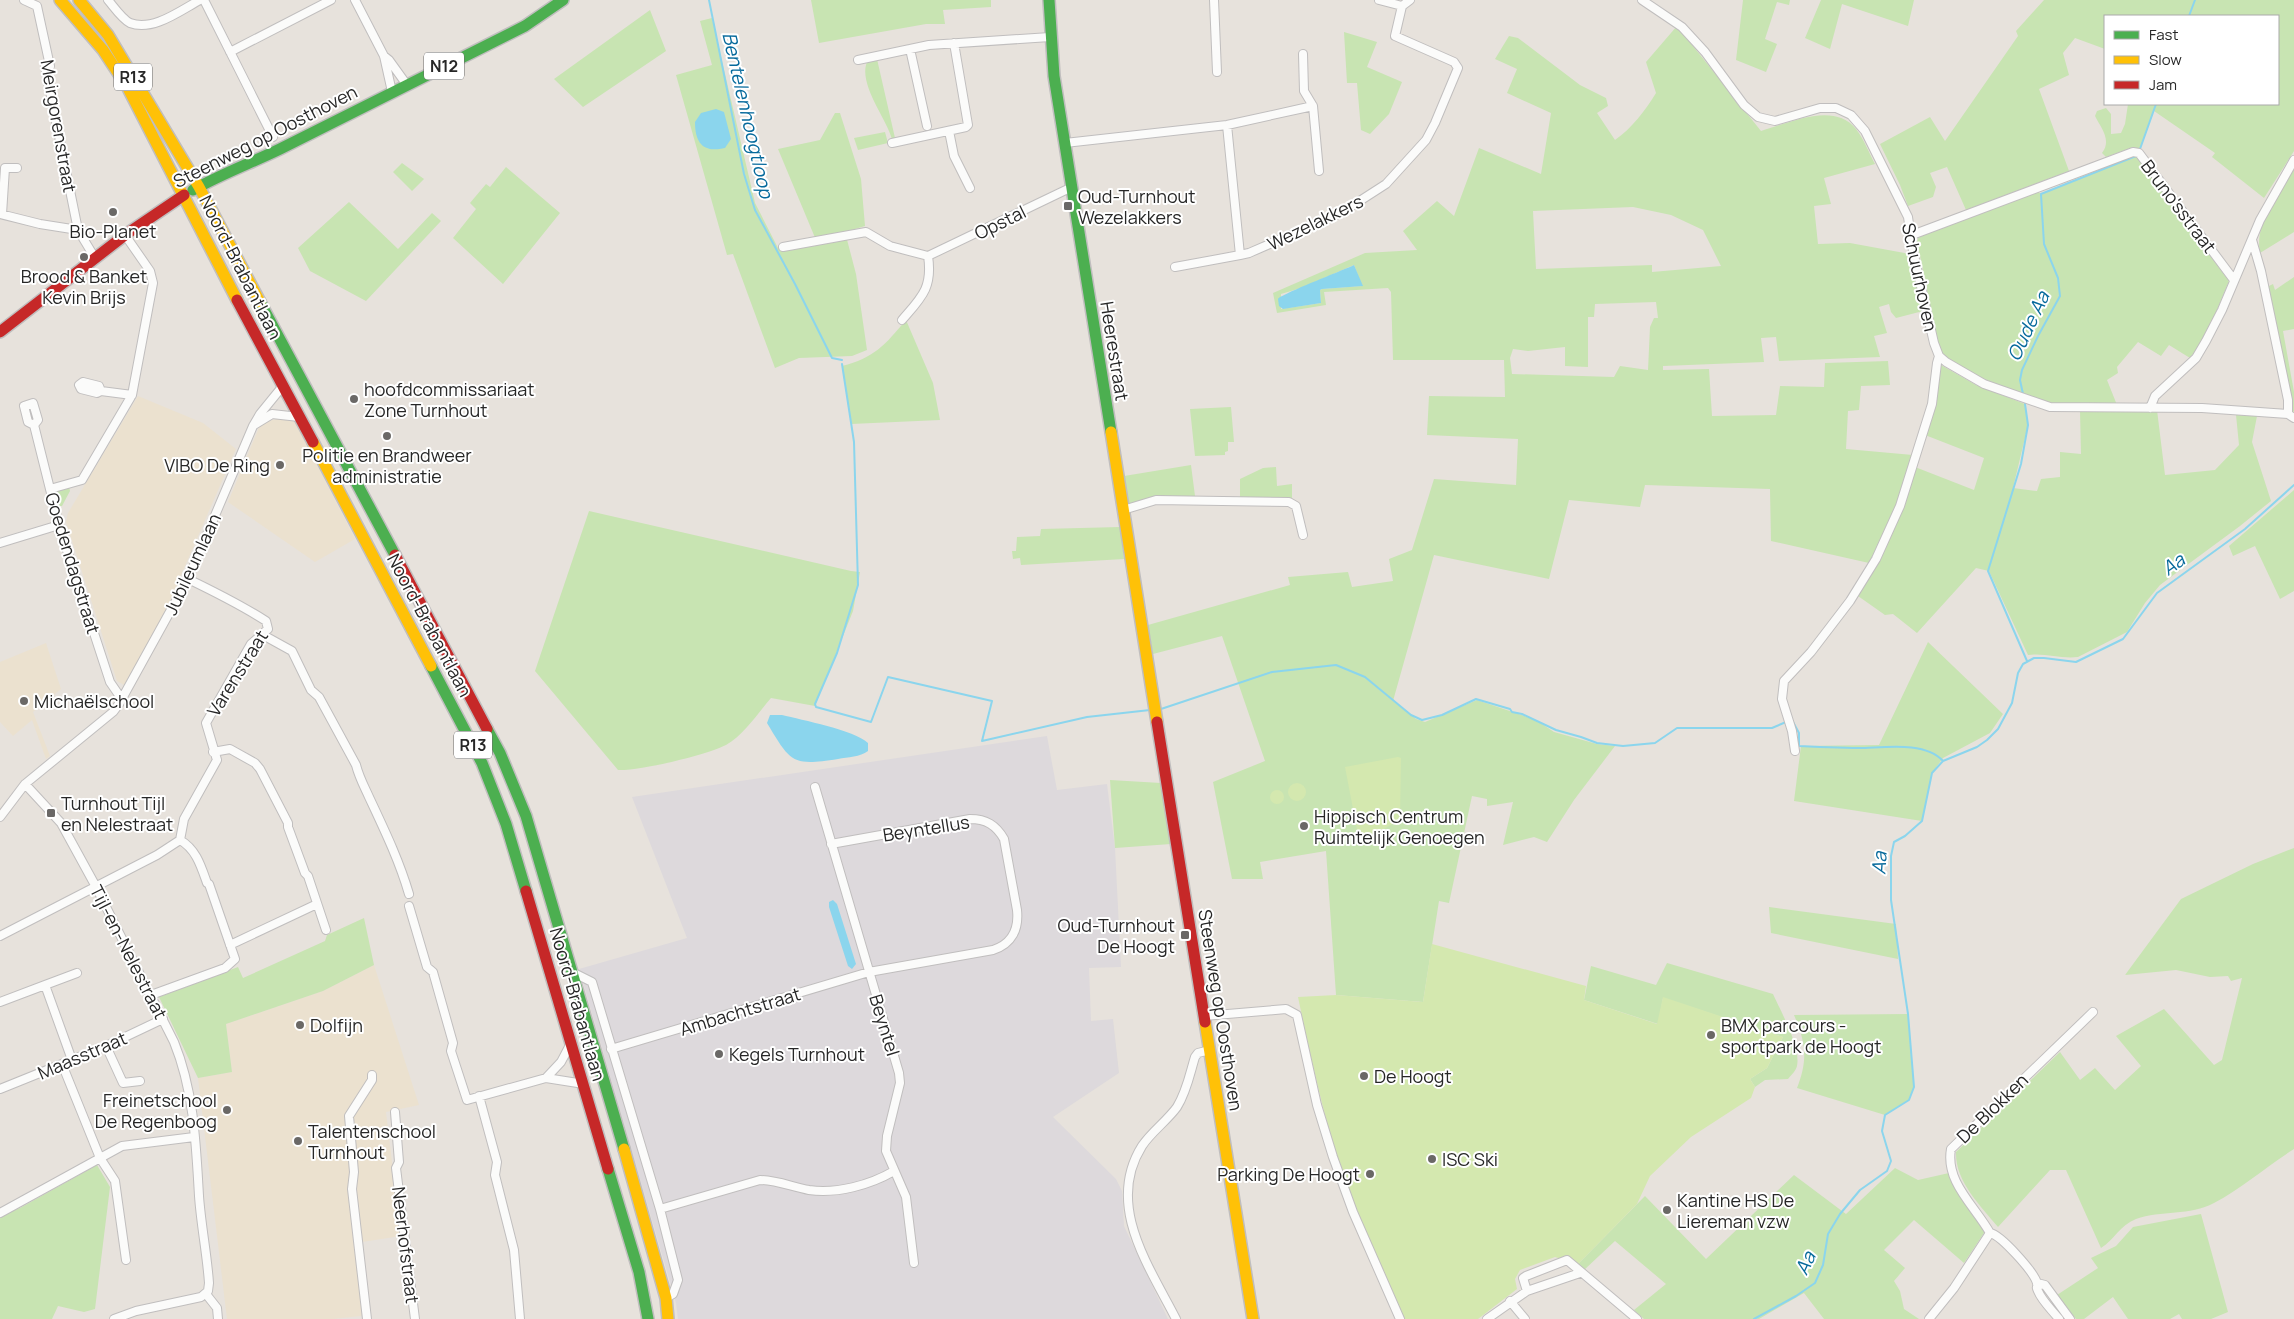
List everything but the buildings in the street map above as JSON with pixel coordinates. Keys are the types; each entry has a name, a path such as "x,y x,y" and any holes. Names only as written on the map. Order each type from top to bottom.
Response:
{"main road":[{"name":"Noord-Brabantlaan","path":"60,0 103,50 128,88 282,387 482,763 506,824 552,975 639,1272 648,1319"},
{"name":"Noord-Brabantlaan","path":"78,0 108,35 199,187 500,753 526,816 666,1298 668,1319"},
{"name":"Steenweg op Oosthoven","path":"0,332 125,235 184,195 224,173 239,169 525,26 563,0"},
{"name":"Heerestraat","path":"1049,0 1050,37 1065,143 1155,706"},
{"name":"Steenweg op Oosthoven","path":"1155,706 1253,1319"},
{"path":"552,975 570,971"}],"street":[{"name":"Meirgorenstraat","path":"24,0 37,6 50,66 45,67 78,230 95,258"},
{"path":"108,0 129,22 144,25 160,20 200,0"},
{"path":"204,0 273,137"},
{"path":"230,52 331,0"},
{"path":"355,0 384,56 392,92"},
{"path":"1214,0 1217,72"},
{"path":"1379,0 1402,6 1410,0"},
{"name":"Schuurhoven","path":"1642,0 1682,26 1705,52 1744,105 1758,117 1775,121 1820,108 1836,108 1851,116 1864,131 1908,217 1913,252 1934,343 1939,356 1984,384 2050,407 2202,408 2291,416"},
{"name":"Wezelakkers","path":"1175,267 1249,253 1343,213 1386,184 1426,140 1436,123 1458,68 1454,62 1395,36 1402,6"},
{"path":"858,60 929,45 1050,37"},
{"path":"892,143 966,128 969,121 954,43"},
{"path":"910,49 927,126"},
{"path":"1303,54 1304,90 1313,106 1319,171"},
{"path":"384,56 407,85"},
{"path":"1065,143 1227,125 1313,106"},
{"name":"Wezelakkers","path":"1227,125 1240,255"},
{"path":"949,131 954,156 970,188"},
{"name":"Bruno'sstraat","path":"1912,235 2133,152 2139,153 2234,280"},
{"path":"2150,408 2155,396 2196,358 2222,310 2270,202 2294,160"},
{"path":"17,168 3,167 1,214 40,224 78,230"},
{"name":"Opstal","path":"928,256 1072,187"},
{"path":"783,247 866,232 890,246 928,256 930,276 928,286 902,320"},
{"path":"50,489 82,480 132,395 154,283 150,271 125,235"},
{"path":"2252,240 2261,271 2291,416"},
{"path":"1795,751 1792,731 1782,699 1784,681 1788,674 1811,652 1850,602 1876,559 1900,506 1932,404 1936,363 1939,356"},
{"name":"Jubileumlaan","path":"0,817 25,784 113,712 173,609 188,579 252,426 282,387"},
{"path":"101,391 132,395"},
{"path":"252,426 272,414 299,417"},
{"name":"Goedendagstraat","path":"34,424 60,527 110,682 121,698"},
{"path":"1123,510 1156,500 1290,502 1296,506 1303,535"},
{"path":"0,543 60,527"},
{"name":"Varenstraat","path":"180,840 184,819 217,760 213,752 206,723 251,644 268,629 266,621 230,599 188,579"},
{"path":"263,635 292,651 311,690 318,697 356,765 358,776 385,836 392,846 409,894"},
{"path":"213,752 230,749 255,763 260,769 288,823 326,930"},
{"name":"Tijl-en-Nelestraat","path":"25,784 61,823 151,995 183,1064 189,1088 208,1275 209,1288 206,1294"},
{"name":"Beyntel","path":"815,787 899,1073 900,1083 887,1136 886,1151 906,1197 914,1264"},
{"name":"Beyntellus","path":"831,844 970,819 985,821 993,825 1004,838 1018,920 1015,934 1008,942 993,950 869,972"},
{"path":"0,936 157,854 180,840 190,846 201,865 235,959 225,968 151,995"},
{"path":"230,944 317,904"},
{"path":"408,906 427,967 433,972 453,1043 451,1052 465,1098 467,1100 546,1078 584,1084"},
{"name":"Noord-Brabantlaan","path":"570,971 592,982 660,1209 678,1280 673,1294 666,1298"},
{"name":"Ambachtstraat","path":"611,1049 869,972"},
{"path":"4,1001 77,973"},
{"path":"45,985 72,1060"},
{"path":"1204,1016 1286,1010 1297,1015 1317,1105 1333,1157 1353,1212 1400,1319"},
{"name":"De Blokken","path":"1990,1233 1954,1179 1950,1167 1951,1149 2093,1012"},
{"name":"Maasstraat","path":"0,1089 106,1046 163,1019"},
{"path":"546,1078 561,1062 572,1042"},
{"path":"106,1046 123,1084 140,1081"},
{"path":"1176,1319 1142,1251 1130,1221 1127,1199 1129,1176 1134,1160 1143,1144 1178,1106 1195,1057 1198,1053 1210,1050"},
{"path":"62,1064 100,1158 115,1181 126,1260"},
{"path":"367,1319 352,1189 354,1172 349,1116 372,1080 372,1075"},
{"path":"479,1096 497,1162 495,1175 514,1253 520,1319"},
{"name":"Neerhofstraat","path":"395,1112 399,1162 396,1168 415,1319"},
{"path":"0,1213 122,1146 194,1137"},
{"path":"660,1209 760,1180 771,1180 808,1190 828,1191 874,1182 894,1171"},
{"path":"1929,1319 1954,1288 1990,1233 1996,1234 2003,1240 2037,1283 2045,1285 2070,1319"},
{"path":"1527,1290 1523,1278 1567,1260 1580,1273 1637,1319"},
{"path":"1487,1319 1527,1290 1580,1273"},
{"path":"2037,1283 2037,1290 2059,1319"},
{"path":"114,1319 136,1311 201,1297 206,1294 217,1308 218,1319"},
{"path":"1510,1301 1525,1319"}],"shaded area":[{"path":"138,396 203,423 236,449 165,612 124,685 117,681 66,522 68,513"},
{"name":"VIBO De Ring","path":"285,418 294,422 298,428 355,539 315,562 228,502 260,425 272,420"},
{"name":"Michaëlschool","path":"46,643 61,689 33,712 50,756 46,759 32,720 13,736 0,722 0,662"},
{"path":"1047,736 1057,790 1107,784 1115,848 1121,967 1089,968 1091,1021 1113,1019 1119,1073 1053,1117 1116,1179 1122,1191 1124,1226 1168,1319 678,1319 676,1303 579,969 687,938 632,797"},
{"name":"Talentenschool Turnhout","path":"374,965 419,1105 386,1112 401,1236 362,1242 370,1315 333,1319 227,1319 198,1078 232,1072 226,1024 323,991"}],"green space":[{"path":"811,0 991,0 991,7 943,10 945,24 926,24 819,43"},
{"path":"1743,0 1790,0 1789,5 1777,2 1765,39 1777,44 1766,72 1736,60"},
{"path":"1821,0 1914,0 1908,26 1842,4 1830,49 1805,38"},
{"path":"2044,0 2294,0 2294,151 2264,198 2212,157 2215,153 2154,111 2140,149 2133,147 2106,157 2102,153 2105,148 2106,139 2095,116 2097,111 2106,108 2111,114 2111,134 2121,133 2125,124 2128,105 2279,105 2279,15 2104,15 2104,49 2075,38 2063,53 2069,75 2039,89 2069,171 1966,210 1947,167 1930,173 1936,187 1933,197 1908,206 1880,144 1930,117 1945,141 2018,36 2016,31"},
{"path":"650,10 666,51 583,107 554,79"},
{"path":"712,18 755,203 778,248 816,240 778,149 820,140 835,113 840,113 861,179 865,226 845,232 856,274 867,350 852,356 799,358 775,368 733,254 727,255 676,75 712,65 700,21"},
{"path":"1677,26 1761,131 1798,119 1824,115 1836,116 1847,121 1856,129 1875,164 1824,178 1831,204 1814,206 1818,244 1850,243 1910,254 1923,311 1896,318 1891,312 1889,304 1879,307 1887,333 1874,336 1880,357 1779,361 1776,337 1761,338 1764,362 1663,366 1663,370 1709,369 1712,416 1776,415 1780,386 1824,387 1825,363 1888,361 1890,385 1861,386 1859,410 1848,411 1846,449 1913,455 1894,512 1869,563 1771,541 1770,489 1645,485 1640,507 1569,500 1549,579 1434,555 1393,701 1416,719 1425,722 1477,700 1536,720 1554,732 1597,744 1615,746 1574,800 1547,842 1534,837 1503,845 1513,802 1487,806 1487,799 1472,796 1449,903 1439,901 1423,1002 1336,995 1326,851 1260,862 1263,879 1232,879 1213,782 1265,761 1222,636 1153,654 1148,625 1290,585 1288,577 1348,572 1352,587 1393,581 1389,559 1412,550 1434,479 1516,485 1518,439 1427,435 1429,396 1505,397 1504,360 1393,360 1391,292 1388,288 1324,292 1326,305 1277,313 1273,293 1365,253 1417,250 1403,231 1437,201 1454,216 1479,148 1541,174 1551,113 1507,93 1517,69 1495,59 1509,36 1518,38 1580,85 1606,98 1608,106 1597,113 1615,140 1638,119 1656,93 1646,62","holes":["1633,207 1671,215 1703,230 1721,266 1652,272 1652,265 1536,269 1533,211","1354,265 1362,286 1322,289 1320,290 1321,303 1281,309 1281,294 1301,288","1656,302 1658,318 1654,318 1650,327 1648,370 1620,366 1614,377 1512,374 1510,358 1513,349 1528,351 1565,347 1565,366 1588,367 1588,317 1594,317 1595,304"]},
{"path":"1344,32 1377,42 1367,67 1402,82 1389,114 1370,134 1361,130 1357,83 1347,83"},
{"path":"877,59 895,138 892,139 866,80 867,62"},
{"path":"885,132 888,143 858,150 854,138"},
{"path":"2136,156 2229,281 2207,334 2190,358 2169,345 2161,356 2138,342 2117,367 2118,373 2107,380 2117,405 2083,406 2049,403 2025,395 1973,373 1946,357 1940,350 1937,340 1917,242 1919,235 2037,191 2041,194"},
{"path":"402,163 424,179 412,191 393,172"},
{"path":"506,167 560,213 503,284 453,238 476,209 470,203 486,184 490,187"},
{"path":"2294,169 2294,232 2260,253 2259,242 2264,220"},
{"path":"349,202 398,249 432,213 441,221 366,301 310,271 298,248"},
{"path":"2294,277 2294,329 2283,331 2294,392 2294,415 2267,287 2273,284 2275,290"},
{"path":"906,320 933,383 940,420 851,424 842,366 871,355 892,337"},
{"path":"1941,365 1976,385 2025,404 2028,425 2013,488 2037,491 2041,479 2060,477 2060,452 2081,454 2080,411 2157,410 2165,475 2215,470 2239,445 2236,415 2257,416 2252,442 2271,501 2160,585 2145,603 2127,632 2078,657 2028,655 1989,571 1976,568 1917,633 1893,614 1885,615 1858,596 1880,558 1915,467 1974,490 1984,458 1925,435 1934,406"},
{"path":"1231,407 1234,442 1228,442 1228,451 1225,452 1225,455 1195,456 1190,409"},
{"path":"1191,465 1195,496 1160,497 1131,505 1128,504 1124,476"},
{"path":"1276,467 1277,486 1292,484 1292,499 1240,498 1240,479 1263,468"},
{"path":"69,487 70,491 62,506 59,506 55,495 56,491"},
{"path":"2294,490 2294,591 2280,599 2255,546 2233,556 2229,546"},
{"path":"589,511 860,572 853,611 815,706 771,698 745,730 726,745 673,762 618,770 535,671"},
{"path":"1120,527 1124,559 1021,565 1020,558 1013,559 1012,551 1016,551 1017,537 1040,536 1041,529"},
{"path":"1928,642 2003,714 1990,733 1943,758 1932,773 1922,821 1794,801 1801,746 1879,745"},
{"path":"1401,758 1400,819 1371,837 1359,840 1345,767"},
{"path":"1110,780 1161,783 1171,844 1115,848"},
{"path":"1297,783 1303,786 1306,792 1303,798 1297,801 1291,798 1288,792 1291,786"},
{"path":"1274,790 1280,790 1284,797 1280,804 1274,804 1270,800 1270,794"},
{"path":"2294,848 2294,1149 2235,1191 2214,1203 2195,1210 2136,1219 2121,1229 2101,1248 2066,1170 2050,1170 1998,1227 1964,1183 1957,1163 1956,1152 2060,1052 2080,1080 2095,1068 2115,1090 2141,1066 2116,1036 2164,1009 2214,1065 2222,1060 2242,978 2231,981 2228,976 2210,977 2176,970 2125,975 2181,899 2253,864"},
{"path":"1769,907 1896,924 1898,959 1771,933"},
{"path":"364,918 374,965 323,991 226,1024 232,1072 198,1078 159,997 238,967 243,978 325,941 327,935"},
{"path":"1432,944 1586,986 1584,1000 1657,1024 1663,997 1783,1037 1767,1068 1750,1079 1755,1087 1751,1098 1691,1137 1650,1176 1637,1204 1578,1264 1555,1257 1520,1270 1515,1279 1517,1289 1478,1319 1404,1319 1368,1243 1339,1164 1322,1102 1298,997 1336,995 1423,1002"},
{"path":"1667,963 1773,994 1790,1030 1796,1049 1797,1066 1788,1079 1765,1080 1755,1087 1750,1079 1767,1068 1783,1037 1663,998 1658,1024 1584,1000 1591,966 1656,985"},
{"path":"1908,1014 1914,1087 1909,1100 1885,1115 1797,1088 1803,1069 1804,1052 1801,1034 1794,1015"},
{"path":"97,1165 110,1187 95,1309 84,1312 58,1306 52,1319 0,1319 0,1216 20,1208"},
{"path":"1895,1168 1918,1180 1949,1173 1984,1229 1984,1233 1964,1263 1914,1220 1884,1250 1905,1268 1894,1281 1900,1291 1904,1309 1919,1319 1824,1319 1804,1293 1759,1319 1644,1319 1634,1310 1666,1284 1615,1241 1584,1270 1578,1264 1645,1196 1706,1259 1794,1175 1846,1214"},
{"path":"2201,1214 2228,1312 2211,1319 2182,1319 2179,1314 2170,1319 2128,1319 2113,1297 2084,1319 2076,1319 2057,1295 2098,1268 2091,1258 2116,1246 2133,1227"}],"water":[{"path":"716,109 724,112 731,139 725,148 711,149 706,148 699,141 695,130 695,122 701,113"},
{"path":"1354,265 1363,286 1322,289 1320,290 1321,303 1283,309 1279,306 1278,299 1282,296"},
{"path":"770,715 782,715 851,734 868,743 868,751 858,756 823,761 811,762 794,759 782,746 767,723"},
{"path":"833,900 837,904 856,964 852,969 848,966 829,907 829,902"}],"waterway":[{"name":"Bentelenhoogtloop","path":"709,0 744,174 755,210 832,358 842,360"},
{"name":"Oude Aa","path":"2189,15 2195,0"},
{"name":"Oude Aa","path":"2140,149 2156,105"},
{"name":"Oude Aa","path":"2023,394 2020,380 2022,370 2060,296 2058,278 2044,244 2041,194 2136,156"},
{"name":"Bentelenhoogtloop","path":"842,364 854,442 858,585 837,653 815,704 816,707 871,722 888,677 992,701 982,741 1087,717 1150,710"},
{"name":"Oude Aa","path":"2025,404 2028,425 2021,464 1988,571 2027,661"},
{"name":"Aa","path":"1754,1319 1796,1296 1815,1283 1823,1265 1828,1234 1840,1214 1860,1190 1887,1171 1891,1161 1882,1131 1885,1115 1909,1100 1914,1087 1908,1014 1891,900 1891,856 1894,842 1905,836 1922,821 1932,773 1943,761 1977,747 1998,729 2012,703 2018,673 2023,664 2034,658 2076,662 2123,639 2157,593 2245,529 2294,485"},
{"name":"Bentelenhoogtloop","path":"1161,709 1272,672 1336,665 1365,677 1411,715 1422,720 1442,715 1476,699 1510,709 1512,712 1522,714 1556,730 1597,743 1623,746 1655,743 1677,728 1772,728 1786,722"},
{"name":"Bentelenhoogtloop","path":"1792,720 1799,733 1799,746 1917,748 1936,755 1943,761"}],"traffic: fast":[{"path":"193,190 280,149 525,26 563,0"},
{"path":"1049,0 1054,76 1111,432"},
{"path":"260,302 395,555"},
{"path":"431,666 482,763 506,824 526,891"},
{"path":"487,729 500,753 526,816 624,1149"},
{"path":"608,1169 639,1272 648,1319"}],"traffic: slow":[{"path":"60,0 103,50 128,88 237,300"},
{"path":"79,0 108,35 199,187 260,302"},
{"path":"1111,432 1157,722"},
{"path":"313,442 431,666"},
{"path":"1205,1022 1253,1319"},
{"path":"624,1149 666,1298 668,1319"}],"traffic: jam":[{"path":"0,332 125,235 184,195"},
{"path":"237,300 313,442"},
{"path":"395,555 487,729"},
{"path":"1157,722 1205,1022"},
{"path":"526,891 608,1169"}],"place":[{"name":"Oud-Turnhout Wezelakkers","path":"1068,206"},
{"name":"Bio-Planet","path":"113,212"},
{"name":"Brood & Banket Kevin Brijs","path":"84,257"},
{"name":"hoofdcommissariaat Zone Turnhout","path":"354,399"},
{"name":"Politie en Brandweer administratie","path":"387,436"},
{"name":"VIBO De Ring","path":"280,465"},
{"name":"Michaëlschool","path":"24,701"},
{"name":"Turnhout Tijl en Nelestraat","path":"51,813"},
{"name":"Hippisch Centrum Ruimtelijk Genoegen","path":"1304,826"},
{"name":"Oud-Turnhout De Hoogt","path":"1185,935"},
{"name":"Dolfijn","path":"300,1025"},
{"name":"BMX parcours - sportpark de Hoogt","path":"1711,1035"},
{"name":"Kegels Turnhout","path":"719,1054"},
{"name":"De Hoogt","path":"1364,1076"},
{"name":"Freinetschool De Regenboog","path":"227,1110"},
{"name":"Talentenschool Turnhout","path":"298,1141"},
{"name":"ISC Ski","path":"1432,1159"},
{"name":"Parking De Hoogt","path":"1370,1174"},
{"name":"Kantine HS De Liereman vzw","path":"1667,1210"}]}
